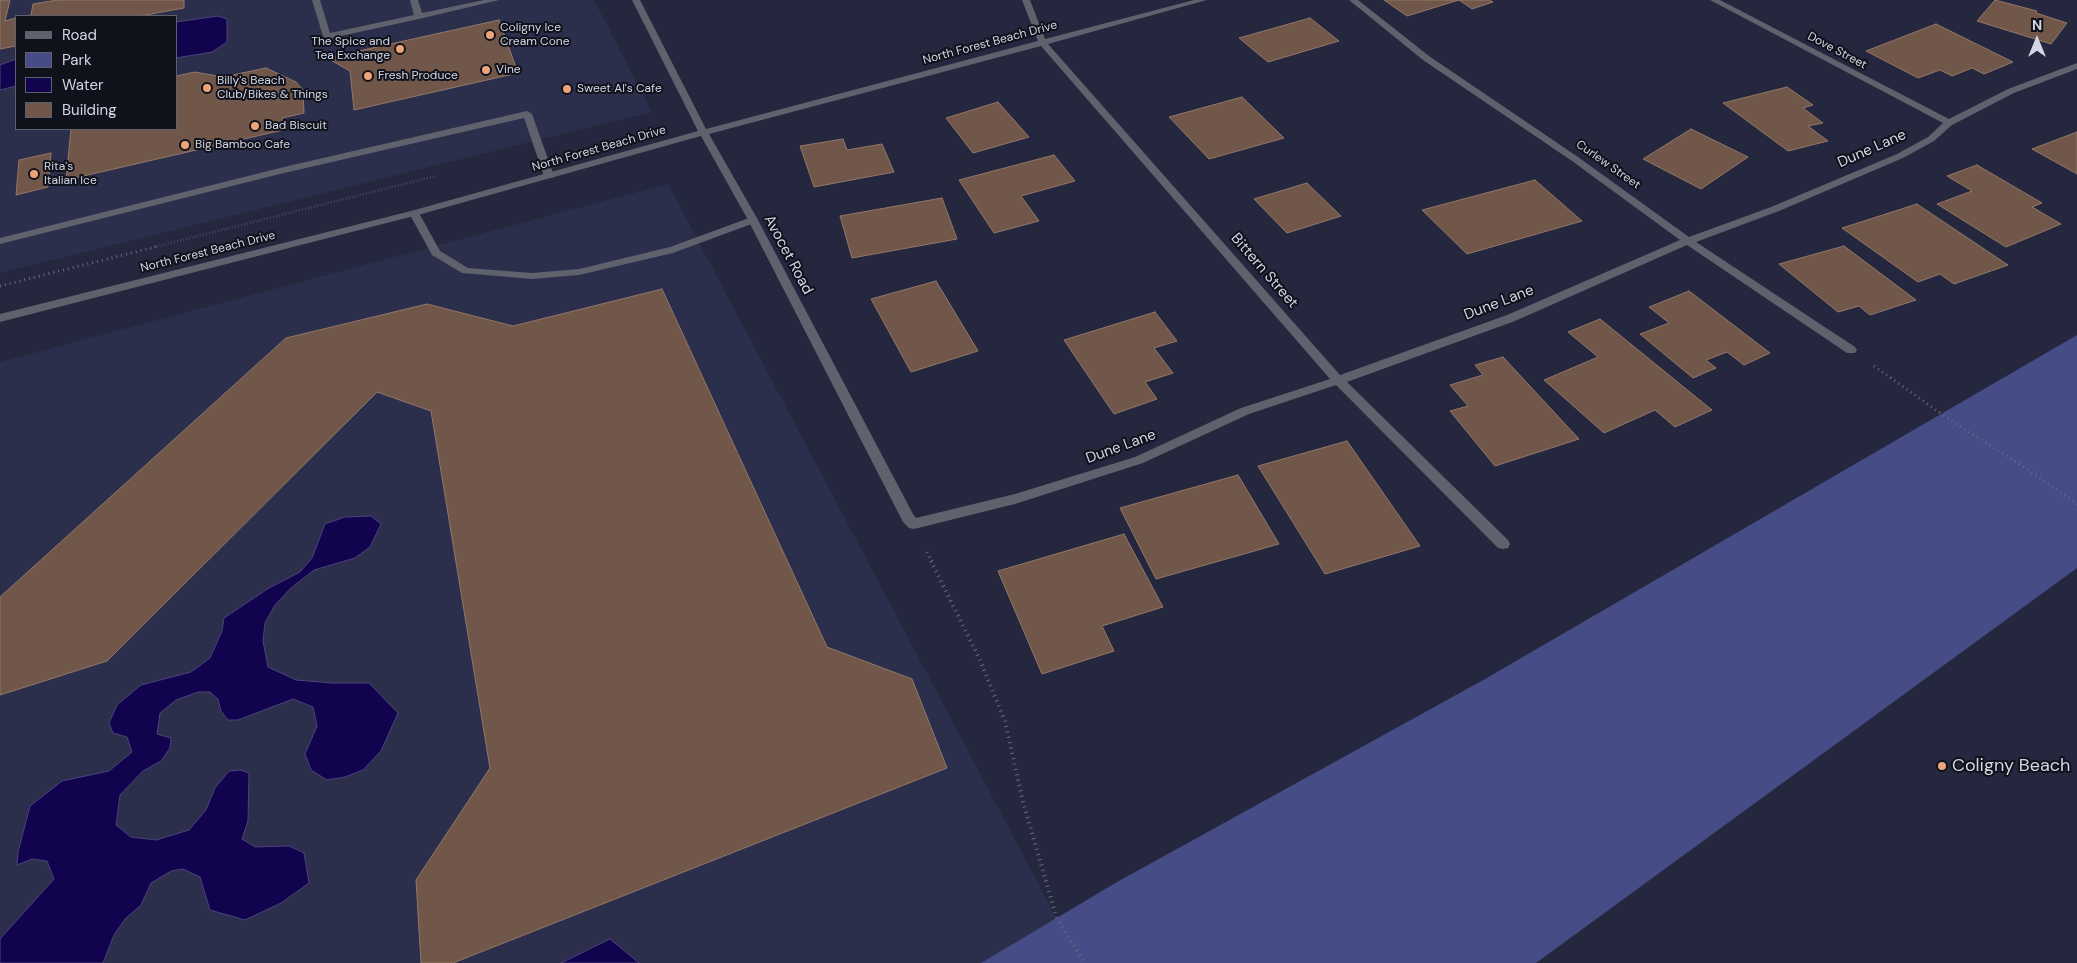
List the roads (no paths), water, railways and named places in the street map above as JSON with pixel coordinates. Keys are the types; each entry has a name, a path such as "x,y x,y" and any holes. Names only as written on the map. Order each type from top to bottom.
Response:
{"street":[{"path":"316,0 327,36 495,0"},
{"path":"414,0 419,17"},
{"name":"Avocet Road","path":"636,0 703,133 753,220 908,518 914,524"},
{"name":"Bittern Street","path":"1026,0 1042,42 1337,379 1503,544"},
{"name":"North Forest Beach Drive","path":"0,318 414,213 703,133 1203,0"},
{"name":"Curlew Street","path":"1353,0 1426,58 1640,204 1688,241 1851,350"},
{"name":"Dove Street","path":"1714,0 1949,122"},
{"name":"Dune Lane","path":"914,524 1015,499 1139,460 1245,411 1511,318 1688,241 1775,208 1900,156 1931,139 1949,122 2011,92 2077,66"},
{"path":"0,241 294,168 527,114 549,176"},
{"path":"414,213 436,253 466,271 532,276 579,272 673,250 753,220"}],"water":[{"path":"218,16 227,19 227,42 212,52 178,58 178,22"},
{"path":"15,59 15,86 0,90 0,65"},
{"path":"371,516 381,524 370,547 355,558 314,570 291,588 275,605 265,623 263,641 268,667 296,680 332,683 369,683 398,713 381,751 363,770 345,777 327,780 311,770 305,754 317,726 313,707 293,699 238,720 228,720 221,711 218,699 210,692 198,692 176,700 160,713 157,734 171,738 170,748 161,761 143,771 120,795 116,825 131,837 156,840 189,830 206,810 215,788 229,771 240,770 249,773 248,821 242,839 255,847 289,846 304,853 309,883 281,903 245,920 210,910 200,877 183,869 171,871 151,883 141,905 125,919 114,935 103,963 0,963 0,939 54,879 47,861 32,859 17,865 18,852 30,806 62,781 109,771 132,752 127,737 113,733 109,723 117,705 141,685 191,672 210,658 222,631 224,618 269,588 300,572 312,558 325,524 345,517"},
{"path":"610,939 639,963 561,963"}],"place":[{"name":"Coligny Ice Cream Cone","path":"490,35"},
{"name":"The Spice and Tea Exchange","path":"400,49"},
{"name":"Vine","path":"486,70"},
{"name":"Fresh Produce","path":"368,76"},
{"name":"Billy's Beach Club/Bikes & Things","path":"207,88"},
{"name":"Sweet Al's Cafe","path":"567,89"},
{"name":"Bad Biscuit","path":"255,126"},
{"name":"Big Bamboo Cafe","path":"185,145"},
{"name":"Rita's Italian Ice","path":"34,174"},
{"name":"Coligny Beach","path":"1942,766"}]}
